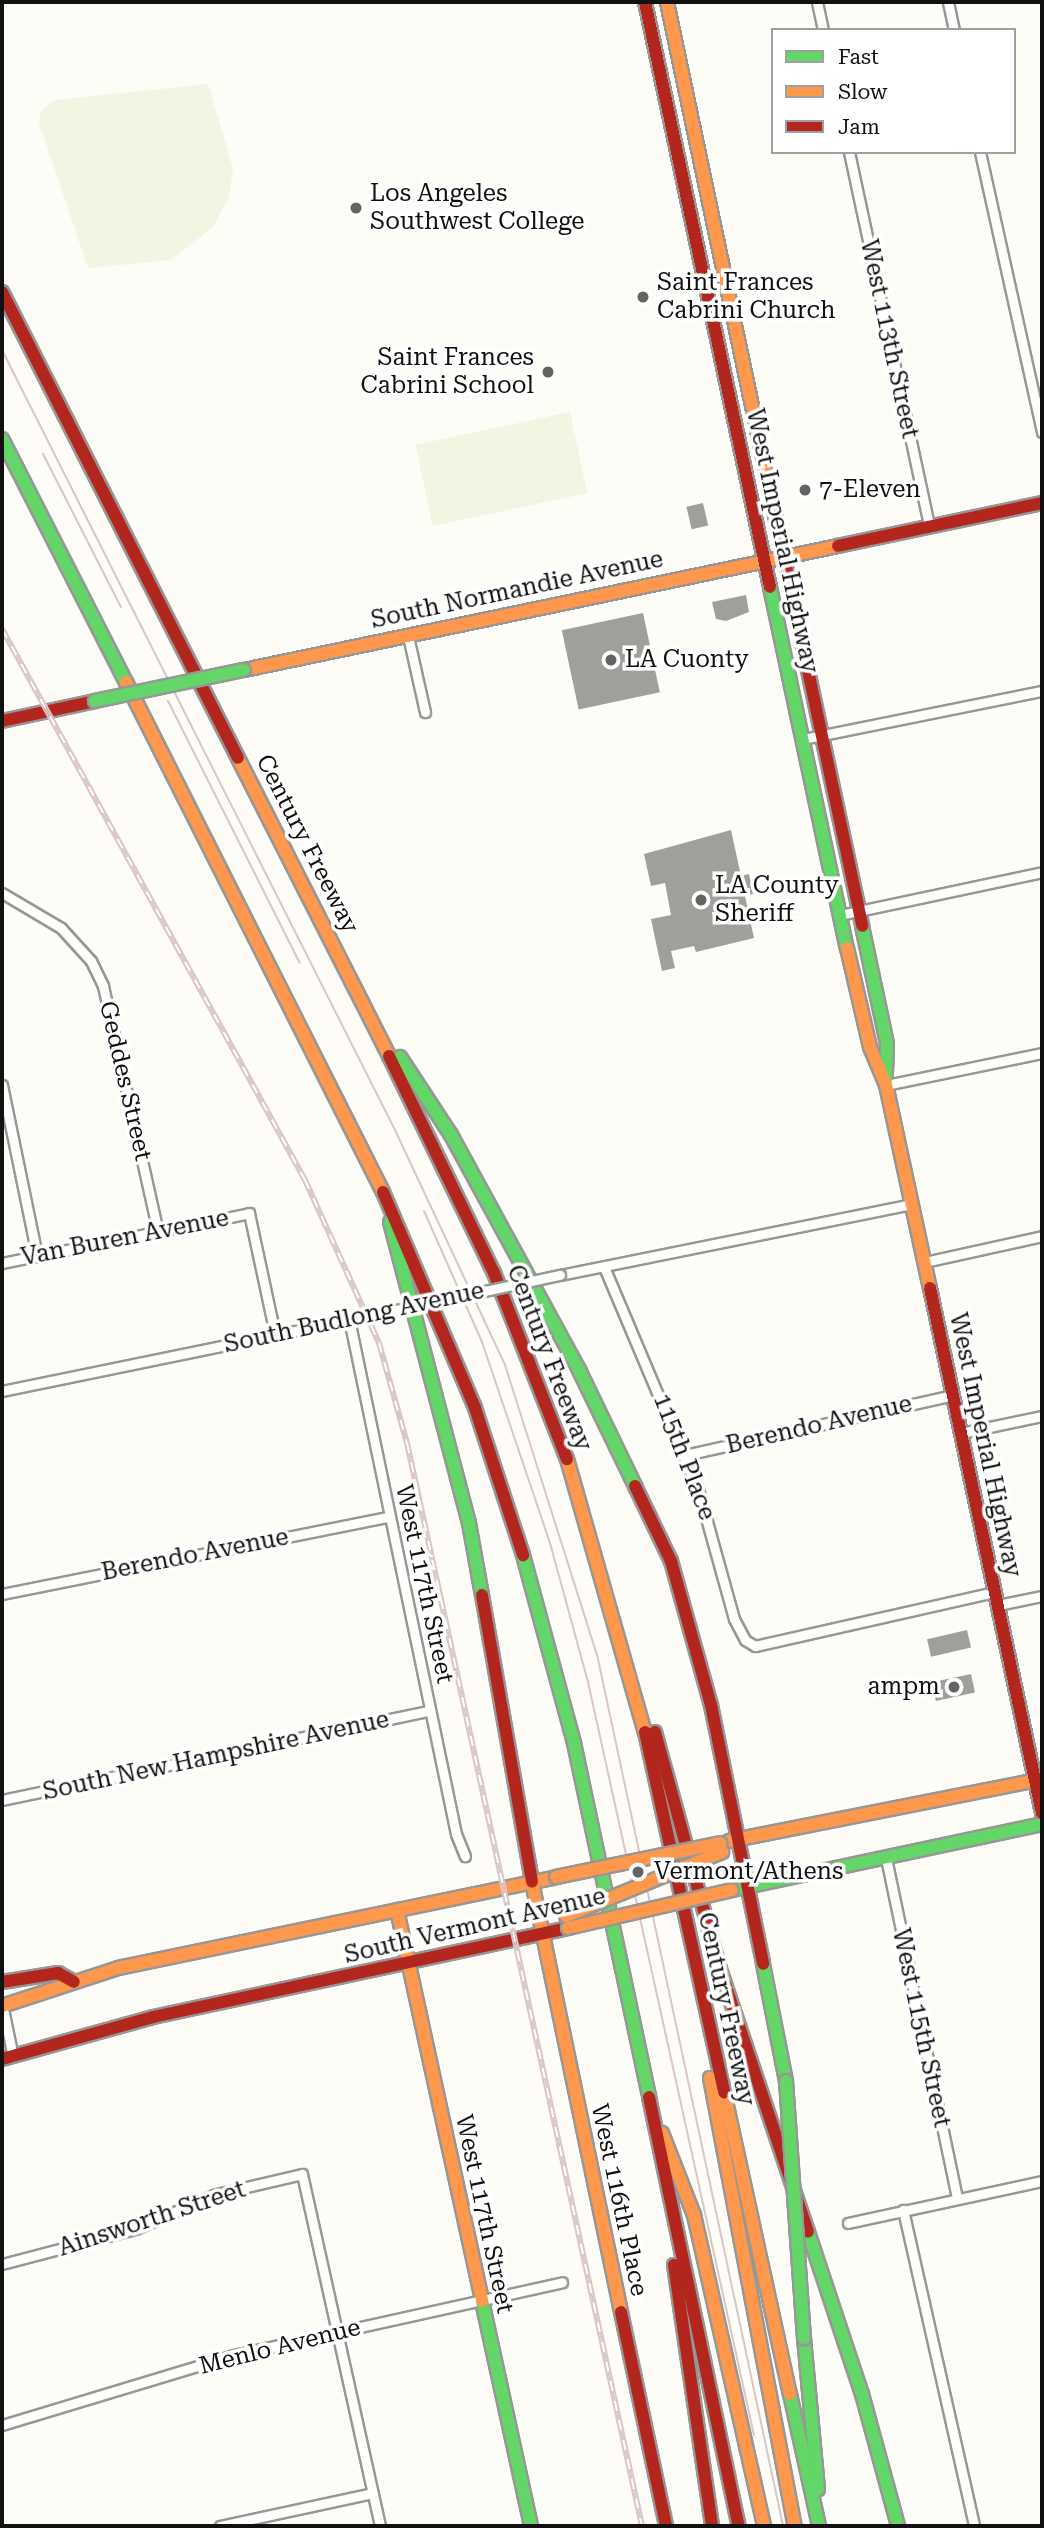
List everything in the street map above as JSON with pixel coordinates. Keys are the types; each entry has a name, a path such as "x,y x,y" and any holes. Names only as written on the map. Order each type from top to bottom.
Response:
{"main road":[{"name":"West Imperial Highway","path":"645,2 766,558 840,915 870,1047 886,1086 1039,1780 1042,1813"},
{"name":"West Imperial Highway","path":"667,2 887,1044 886,1086"},
{"name":"Century Freeway","path":"2,292 379,1030 494,1273 595,1543 633,1678 819,2526"},
{"path":"2,439 375,1172 463,1377 537,1598 574,1743 739,2526"},
{"name":"South Normandie Avenue","path":"2,721 766,558 1042,503"},
{"path":"847,944 858,954 871,1017 887,1044"},
{"path":"379,1030 452,1135 646,1501 688,1613 740,1839 786,2081 819,2526"},
{"name":"West 116th Place","path":"375,1172 469,1523 542,1934 666,2526"},
{"path":"595,1543 633,1654 720,1969 862,2393 898,2526"},
{"name":"South Vermont Avenue","path":"2,2006 74,1982 397,1910 556,1877 722,1848 740,1839 1039,1780"},
{"name":"South Vermont Avenue","path":"8,2058 153,2017 542,1934 567,1922 1042,1824"},
{"path":"567,1922 722,1848"},
{"name":"West 117th Street","path":"397,1910 531,2526"},
{"path":"684,1914 721,2144 795,2526"},
{"path":"2,1982 58,1973 74,1982"},
{"path":"646,2088 694,2216 764,2526"},
{"path":"662,2169 712,2526"}],"street":[{"path":"817,2 822,28"},
{"path":"948,2 954,28"},
{"name":"West 113th Street","path":"849,154 929,526"},
{"path":"980,154 1042,432"},
{"path":"408,636 425,712"},
{"path":"803,739 1042,691"},
{"path":"840,915 1042,872"},
{"name":"Geddes Street","path":"2,893 61,928 91,961 103,986 158,1232"},
{"path":"886,1086 1042,1052"},
{"path":"2,1085 37,1256"},
{"name":"South Budlong Avenue","path":"2,1391 912,1203"},
{"name":"Van Buren Avenue","path":"2,1263 249,1213 275,1334"},
{"path":"925,1262 1042,1236"},
{"name":"115th Place","path":"604,1267 685,1455 709,1518 734,1619 745,1640 755,1646 997,1598"},
{"name":"West 117th Street","path":"349,1319 429,1711 465,1856"},
{"name":"Berendo Avenue","path":"685,1455 953,1395"},
{"path":"961,1433 1042,1416"},
{"name":"Berendo Avenue","path":"2,1594 388,1517"},
{"path":"997,1598 1042,1596"},
{"name":"South New Hampshire Avenue","path":"2,1800 429,1711"},
{"name":"West 115th Street","path":"886,1858 957,2198"},
{"path":"2,2006 8,2058"},
{"name":"Ainsworth Street","path":"2,2264 135,2230 216,2194 302,2174 338,2330"},
{"path":"848,2223 1042,2181"},
{"path":"903,2210 974,2526"},
{"name":"Menlo Avenue","path":"2,2425 338,2330 562,2282"},
{"path":"338,2330 380,2526"},
{"path":"220,2526 372,2493"}],"green space":[{"path":"208,84 233,168 229,197 213,227 171,260 88,268 39,122 41,111 55,100"},
{"path":"570,412 587,493 433,526 415,445"}],"building":[{"path":"703,503 708,525 692,529 686,507"},
{"path":"746,595 749,612 726,621 716,619 712,602"},
{"name":"LA Cuonty","path":"643,613 660,692 579,709 562,630"},
{"name":"LA County Sheriff","path":"731,830 741,876 749,874 753,894 745,896 754,938 696,952 694,946 671,951 675,968 662,971 651,919 671,915 665,883 651,886 644,854"},
{"path":"967,1630 971,1648 931,1657 927,1639"},
{"name":"ampm","path":"971,1674 975,1693 936,1701 932,1682"}],"tram line":[{"path":"2,350 395,1130 505,1365 598,1659 783,2526"},
{"path":"43,454 121,607"},
{"path":"168,701 300,963"},
{"path":"424,1211 482,1342 550,1543 588,1682 754,2435"}],"railway":[{"path":"2,629 305,1180 379,1343 407,1443 642,2526"}],"traffic: fast":[{"path":"2,439 126,682"},
{"path":"770,587 847,948"},
{"path":"95,701 244,670"},
{"path":"862,926 887,1044 886,1081"},
{"path":"400,1057 451,1135 580,1372 635,1486"},
{"path":"390,1222 469,1523 482,1595"},
{"path":"523,1555 574,1743 649,2097"},
{"path":"732,1890 1042,1824"},
{"path":"763,1964 786,2081"},
{"path":"786,2081 804,2338"},
{"path":"808,2232 862,2394 898,2526"},
{"path":"482,2301 531,2526"},
{"path":"804,2338 818,2489"},
{"path":"790,2394 819,2526"}],"traffic: slow":[{"path":"667,2 775,515"},
{"path":"244,670 838,546"},
{"path":"126,682 383,1192"},
{"path":"238,758 389,1056"},
{"path":"847,948 870,1047 886,1085 930,1288"},
{"path":"567,1459 645,1732"},
{"path":"729,1841 1042,1779"},
{"path":"556,1877 721,1843"},
{"path":"566,1916 722,1852"},
{"path":"2,2006 118,1968 556,1877"},
{"path":"532,1882 621,2312"},
{"path":"568,1928 732,1890"},
{"path":"397,1910 482,2301"},
{"path":"710,2078 795,2526"},
{"path":"724,2092 790,2394"},
{"path":"662,2133 694,2215 764,2526"}],"traffic: jam":[{"path":"645,2 770,587"},
{"path":"2,292 238,758"},
{"path":"838,546 1042,503"},
{"path":"775,515 862,926"},
{"path":"2,721 95,701"},
{"path":"389,1056 494,1273 567,1459"},
{"path":"383,1192 475,1408 523,1555"},
{"path":"930,1288 1042,1813"},
{"path":"635,1486 671,1561 711,1705 763,1964"},
{"path":"482,1595 532,1882"},
{"path":"645,1732 724,2092"},
{"path":"655,1732 720,1969 808,2232"},
{"path":"2,2059 153,2017 568,1928"},
{"path":"2,1982 58,1973 74,1982"},
{"path":"649,2097 739,2526"},
{"path":"674,2265 712,2526"},
{"path":"621,2312 666,2526"}],"place":[{"name":"Los Angeles Southwest College","path":"356,208"},
{"name":"Saint Frances Cabrini Church","path":"643,297"},
{"name":"Saint Frances Cabrini School","path":"548,372"},
{"name":"7-Eleven","path":"805,490"},
{"name":"LA Cuonty","path":"611,660"},
{"name":"LA County Sheriff","path":"701,900"},
{"name":"ampm","path":"954,1687"},
{"name":"Vermont/Athens","path":"638,1872"}]}
